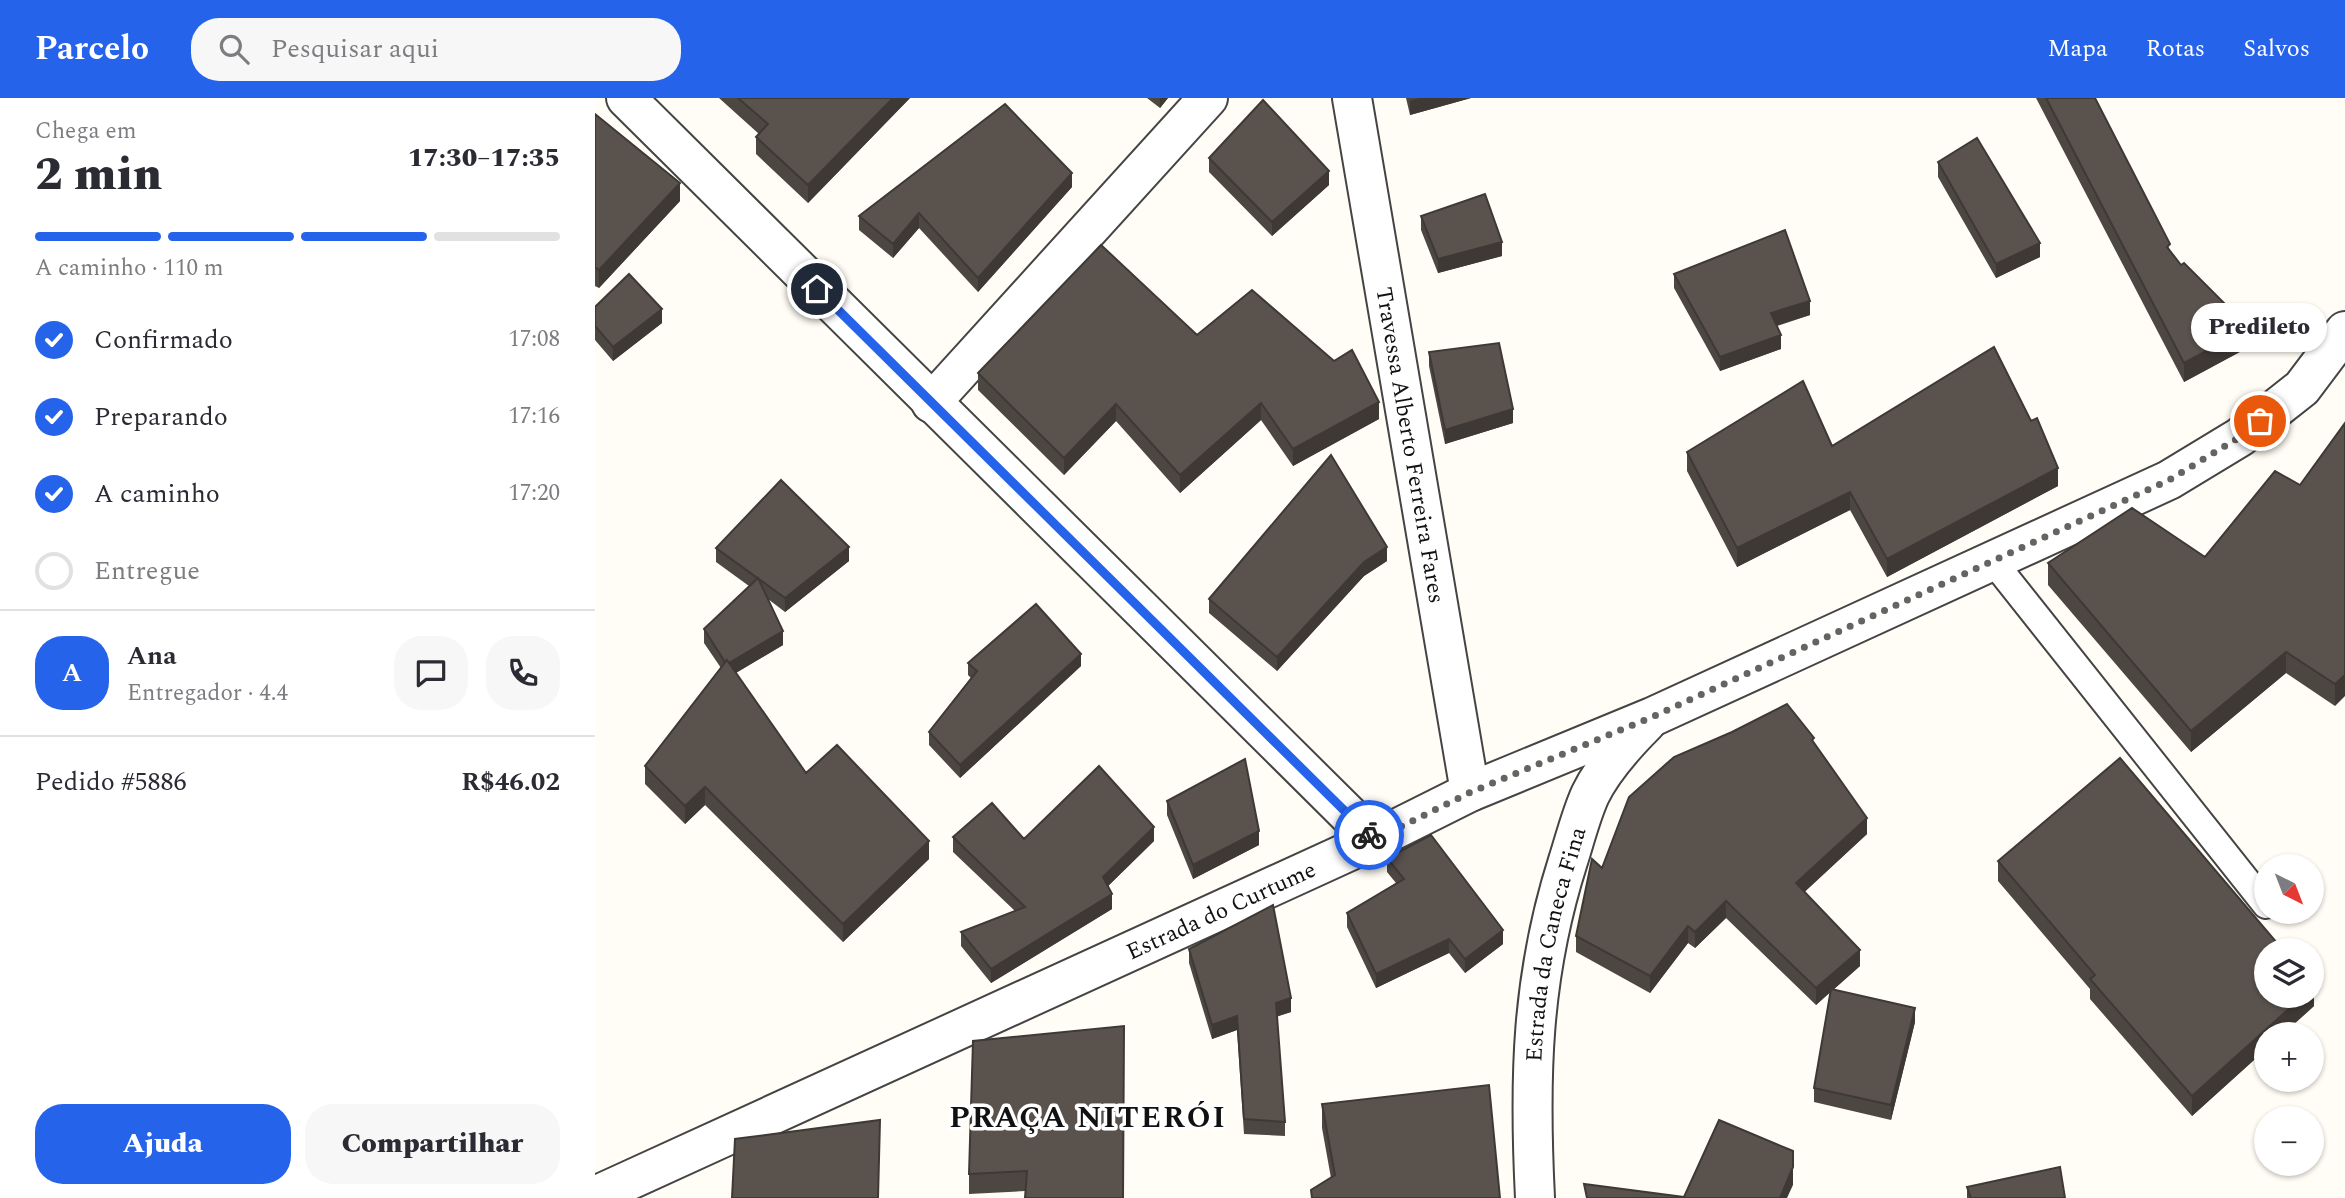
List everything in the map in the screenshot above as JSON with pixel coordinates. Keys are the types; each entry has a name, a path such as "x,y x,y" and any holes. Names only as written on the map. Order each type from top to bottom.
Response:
{"street":[{"path":"626,98 1374,840"},
{"path":"931,403 1208,98"},
{"name":"Travessa Alberto Ferreira Fares","path":"1353,98 1471,792"},
{"name":"Estrada do Curtume","path":"595,1196 1374,840 1471,792 1547,758 1652,717 2169,480 2240,437 2302,388 2345,331"},
{"name":"Estrada da Caneca Fina","path":"1535,1198 1530,1099 1533,1024 1550,916 1591,794 1625,745 1652,717"},
{"path":"1547,758 1570,764 1581,773 1591,794"}],"lane":[{"path":"1992,560 2254,890"}],"building":[{"path":"738,98 893,98 808,185 756,137 768,124"},
{"path":"2046,98 2095,98 2170,244 2167,247 2181,265 2184,263 2249,328 2184,363"},
{"path":"1263,100 1329,171 1272,222 1209,158"},
{"path":"1005,104 1072,173 978,278 919,213 893,244 859,216"},
{"path":"595,114 680,183 599,270 595,267"},
{"path":"1977,138 2040,243 1996,264 1938,162"},
{"path":"1485,194 1502,242 1438,259 1421,216"},
{"path":"1785,230 1810,301 1771,313 1781,335 1720,357 1674,274"},
{"path":"1101,245 1197,335 1252,290 1334,361 1352,350 1379,402 1293,449 1261,403 1180,475 1116,404 1064,458 978,373"},
{"path":"629,274 662,309 613,347 595,326 595,307"},
{"path":"1499,343 1513,409 1445,430 1429,352"},
{"path":"1994,347 2031,421 2037,418 2058,468 1887,559 1850,492 1737,548 1687,452 1803,381 1832,446"},
{"path":"2345,423 2345,675 2335,684 2286,652 2191,731 2048,563 2132,508 2205,557 2275,471 2300,485"},
{"path":"1331,455 1387,547 1364,562 1277,657 1209,599"},
{"path":"781,480 849,547 785,598 716,548"},
{"path":"758,578 783,631 729,663 727,660 725,662 704,629"},
{"path":"1036,604 1081,654 960,765 929,732 977,671 968,663"},
{"path":"727,660 806,773 837,745 929,841 843,924 705,787 685,806 645,766"},
{"path":"1787,704 1814,738 1812,740 1867,818 1796,883 1860,950 1816,988 1726,901 1695,932 1688,926 1650,976 1576,936 1592,859 1602,868 1629,797 1674,757"},
{"path":"2120,758 2254,916 2254,924 2261,924 2273,938 2254,938 2254,1008 2290,1008 2274,1022 2254,1022 2254,1040 2192,1096 2090,979 2095,975 1998,861"},
{"path":"1245,759 1259,831 1193,865 1167,801"},
{"path":"1099,766 1154,827 1103,877 1112,894 991,969 961,932 1025,907 953,837 992,803 1024,839"},
{"path":"1431,835 1503,930 1465,959 1449,939 1376,974 1347,913 1404,879 1387,858"},
{"path":"1273,905 1291,998 1276,1003 1285,1122 1244,1119 1237,1016 1212,1025 1189,949"},
{"path":"1831,989 1915,1008 1891,1105 1814,1088"},
{"path":"1124,1026 1123,1198 1025,1198 1027,1171 969,1174 973,1041"},
{"path":"1489,1085 1500,1198 1312,1198 1311,1190 1335,1175 1322,1104"},
{"path":"880,1120 878,1198 732,1198 735,1139"},
{"path":"1719,1120 1793,1151 1793,1167 1780,1198 1587,1198 1584,1184 1684,1197"},
{"path":"2060,1167 2065,1198 1971,1198 1967,1187"}],"way so far":[{"path":"1369,835 1374,840 1547,758 1652,717 2169,480 2240,437 2260,421"}],"place":[{"name":"Predileto","path":"2260,421"}],"district":[{"name":"PRAÇA NITERÓI","path":"1088,1117"}],"route":[{"path":"817,289 1369,835"}]}
